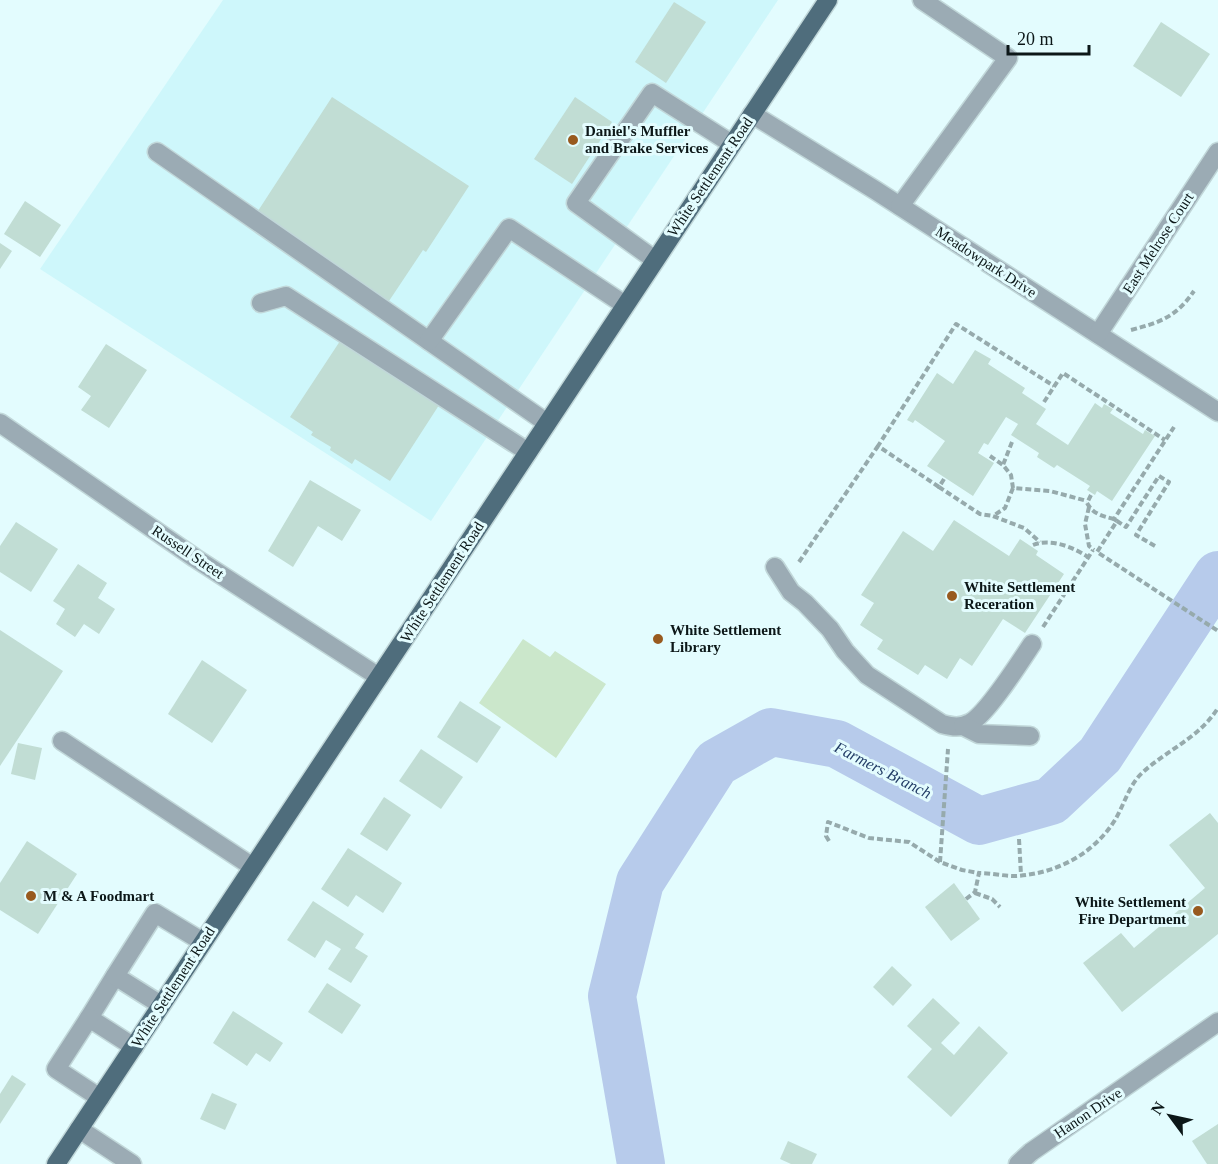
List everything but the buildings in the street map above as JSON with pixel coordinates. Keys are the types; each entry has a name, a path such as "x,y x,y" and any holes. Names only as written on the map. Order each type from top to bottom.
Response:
{"main road":[{"name":"White Settlement Road","path":"56,1164 828,0"}],"street":[{"path":"900,206 1008,58 922,0"},
{"path":"655,260 576,204 652,93 732,144"},
{"name":"Meadowpark Drive","path":"752,114 900,206 1218,412"},
{"path":"157,152 547,423"},
{"name":"East Melrose Court","path":"1098,334 1218,152"},
{"path":"429,341 509,228 625,305"},
{"path":"261,303 286,296 528,452"},
{"name":"Russell Street","path":"0,423 195,558 379,677"},
{"path":"775,567 791,592 830,629 845,651 867,675 942,724 954,728 973,722 1000,690 1032,644"},
{"path":"963,726 979,735 1030,736"},
{"path":"62,741 253,867"},
{"path":"100,1098 56,1068 155,913 203,942"},
{"path":"116,976 161,1005"},
{"path":"89,1018 134,1047"},
{"name":"Hanon Drive","path":"1018,1164 1031,1152 1218,1022"},
{"path":"79,1129 132,1164"}],"path":[{"path":"1110,317 1131,330 1156,324 1181,308 1194,291"},
{"path":"797,565 878,446 956,324 1054,386"},
{"path":"1044,402 1063,373 1165,440"},
{"path":"1032,644 1088,557 1097,552 1174,427"},
{"path":"1003,465 1012,442"},
{"path":"878,446 980,514 993,516 1024,528 1040,542"},
{"path":"990,456 1003,465 1011,475 1013,488 1005,508 993,516"},
{"path":"1087,501 1089,507 1097,515 1115,520 1126,527 1159,476 1169,482 1136,535 1155,546"},
{"path":"939,487 944,479"},
{"path":"1013,488 1050,491 1087,501"},
{"path":"1087,501 1091,495"},
{"path":"1089,507 1085,525 1089,546 1218,631"},
{"path":"1033,545 1049,542 1075,549 1088,557"},
{"path":"829,841 826,836 828,822 869,838 909,842 940,862 962,870 1001,876 1054,869 1085,853 1108,830 1124,804 1133,783 1141,774 1197,734 1217,712"},
{"path":"940,862 949,741"},
{"path":"1019,839 1021,875"},
{"path":"966,899 975,893 979,873"},
{"path":"975,893 987,897 1000,907"}],"shaded area":[{"path":"223,0 778,0 431,521 40,269"}],"green space":[{"path":"523,639 550,657 555,651 606,684 556,758 479,703"}],"waterway":[{"name":"Farmers Branch","path":"641,1164 612,996 640,882 716,763 771,732 837,744 979,821 1051,801 1100,755 1218,575"}],"place":[{"name":"Daniel's Muffler and Brake Services","path":"573,140"},
{"name":"White Settlement Receration","path":"952,596"},
{"name":"White Settlement Library","path":"658,639"},
{"name":"M & A Foodmart","path":"31,896"},
{"name":"White Settlement Fire Department","path":"1198,911"}]}
